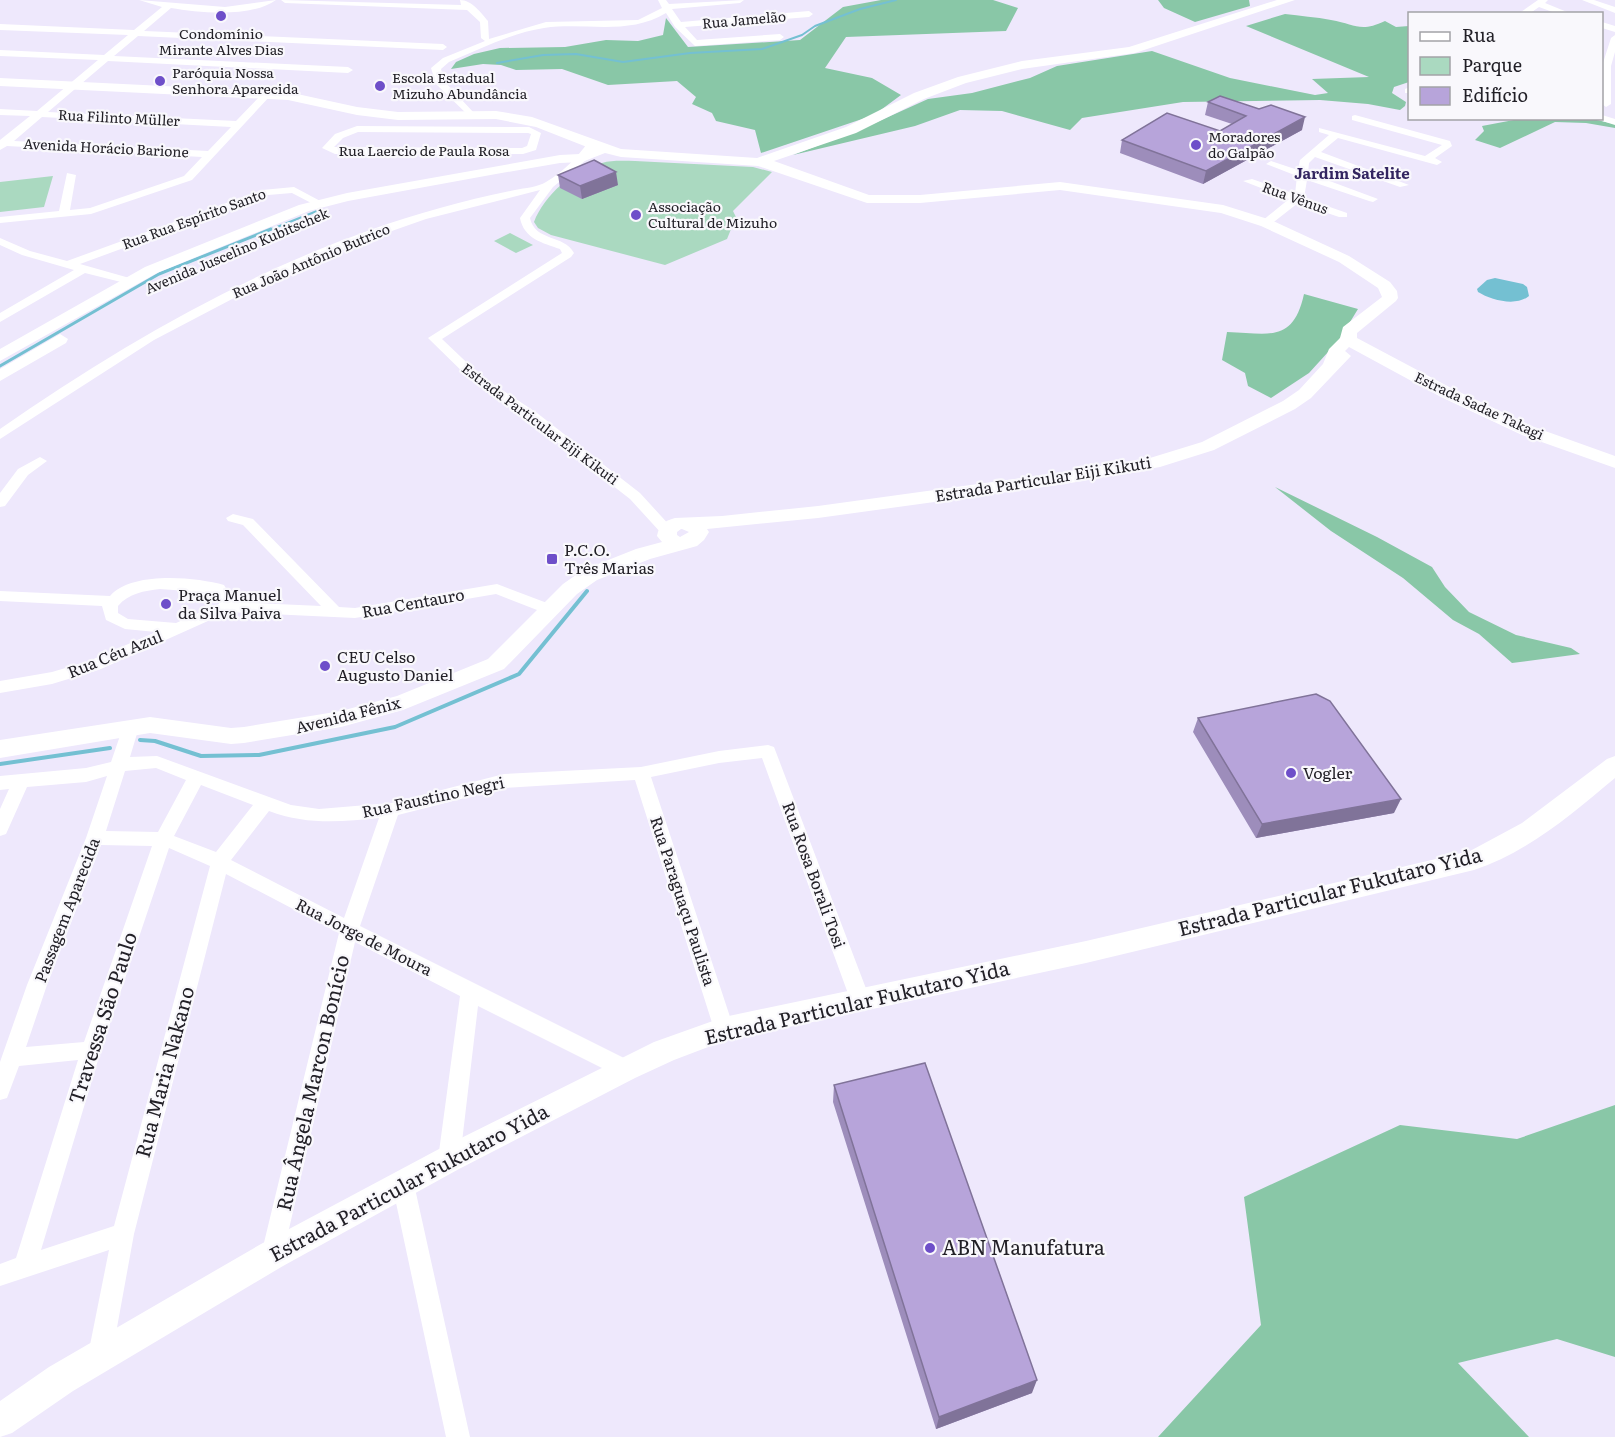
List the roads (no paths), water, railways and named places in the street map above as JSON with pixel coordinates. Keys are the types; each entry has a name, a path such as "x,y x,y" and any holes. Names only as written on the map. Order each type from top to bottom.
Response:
{"street":[{"path":"142,0 168,6 242,9 272,0"},
{"path":"285,0 472,8"},
{"path":"460,0 472,8 484,21 485,38"},
{"path":"470,114 436,78 436,68 446,60 535,28 566,24 621,25 648,19 665,5 740,0"},
{"path":"758,162 851,130 919,96 970,78 1022,65 1131,50 1289,0"},
{"path":"1586,0 1615,10"},
{"path":"1524,12 1541,2 1564,12"},
{"path":"665,5 692,41 703,44 780,37"},
{"path":"2,144 168,6"},
{"name":"Rua Jamelão","path":"678,25 809,14"},
{"path":"0,27 443,47"},
{"path":"1606,104 1606,72 1609,51 1615,38"},
{"path":"0,53 348,70"},
{"name":"Estrada Particular Eiji Kikuti","path":"0,82 315,99 382,115 496,115 527,120 598,147 633,155 758,162 795,172 867,199 920,199 1060,186 1199,205 1266,223 1365,271 1389,291 1390,298 1354,327 1347,335 1352,343 1305,394 1289,405 1208,446 1154,463 1065,478 764,518 675,537 635,496 532,416 477,379 435,340 437,335 567,255 568,250 534,235 525,225 527,212 549,185"},
{"path":"0,220 102,208 178,183 193,174 266,95"},
{"name":"Rua Filinto Müller","path":"0,112 238,123"},
{"path":"1322,130 1432,160 1447,146 1446,142 1355,118"},
{"name":"Rua Laercio de Paula Rosa","path":"357,129 532,130 536,134 530,149 502,151 330,150 327,146 339,136 357,129"},
{"path":"1266,223 1298,199 1302,192 1304,162 1336,134"},
{"name":"Avenida Horácio Barione","path":"2,144 211,154"},
{"name":"Avenida Juscelino Kubitschek","path":"0,356 129,281 174,259 321,208 387,191 496,170 560,159 582,158 598,147"},
{"path":"496,170 502,151"},
{"path":"1313,153 1404,185"},
{"path":"549,185 582,158"},
{"path":"1270,164 1373,199"},
{"path":"64,214 71,175"},
{"name":"Rua Vênus","path":"1248,181 1343,215"},
{"name":"Rua João Antônio Butrico","path":"0,435 117,356 261,279 362,238 423,217 549,185"},
{"name":"Rua Rua Espírito Santo","path":"69,264 266,192 294,190 321,208"},
{"name":"Avenida Juscelino Kubitschek","path":"0,376 62,337 167,278 321,208"},
{"path":"0,241 20,252 129,281"},
{"path":"0,318 85,268"},
{"name":"Estrada Sadae Takagi","path":"1352,343 1447,393 1528,431 1615,462"},
{"path":"0,503 20,476 40,461"},
{"path":"233,518 248,522 335,612"},
{"name":"Avenida Fênix","path":"0,749 163,725 215,734 244,735 312,725 382,709 448,686 496,664 570,589 590,575 675,537"},
{"path":"175,628 116,621 110,613 112,602 123,591 138,585 168,585 219,589 227,600 226,607"},
{"name":"Rua Centauro","path":"226,607 366,612 492,589 502,590 550,610"},
{"path":"312,611 315,593"},
{"path":"0,596 112,602"},
{"name":"Rua Céu Azul","path":"0,687 52,678 84,669 226,607"},
{"name":"Passagem Aparecida","path":"0,1091 37,985 95,838 131,728"},
{"name":"Rua Faustino Negri","path":"0,783 86,775 137,762 157,762 265,804 290,812 320,816 391,810 504,781 641,773 768,751"},
{"name":"Rua Rosa Borali Tosi","path":"768,751 860,999"},
{"name":"Estrada Particular Fukutaro Yida","path":"0,1421 61,1379 272,1255 449,1159 625,1069 724,1029 1086,952 1474,860 1500,849 1546,821 1615,765"},
{"name":"Rua Paraguaçu Paulista","path":"641,773 724,1029"},
{"name":"Travessa São Paulo","path":"26,1267 91,1050 163,839 197,776"},
{"path":"0,828 21,781"},
{"name":"Rua Maria Nakano","path":"100,1356 123,1234 220,861 239,834 265,804"},
{"name":"Rua Ângela Marcon Bonício","path":"272,1255 349,929 391,810"},
{"name":"Rua Jorge de Moura","path":"95,838 163,839 193,849 625,1069"},
{"path":"449,1159 470,992"},
{"path":"12,1057 91,1050"},
{"path":"403,1184 458,1437"},
{"path":"0,1275 123,1234"}],"water":[{"path":"1495,278 1523,284 1527,287 1529,296 1511,302 1490,298 1478,292 1477,289 1487,280"}],"waterway":[{"path":"497,63 543,55 576,54 623,62 690,53 762,49 802,35 815,26 860,9 896,0"},
{"path":"267,231 317,211"},
{"path":"0,366 159,274 271,229"},
{"path":"140,740 155,741 201,756 259,755 395,727 519,674 587,591"},
{"path":"0,764 110,748"}],"place":[{"name":"Condomínio Mirante Alves Dias","path":"221,16"},
{"name":"Paróquia Nossa Senhora Aparecida","path":"160,81"},
{"name":"Escola Estadual Mizuho Abundância","path":"380,86"},
{"name":"Moradores do Galpão","path":"1196,145"},
{"name":"Associação Cultural de Mizuho","path":"636,215"},
{"name":"P.C.O. Três Marias","path":"552,559"},
{"name":"Praça Manuel da Silva Paiva","path":"166,604"},
{"name":"CEU Celso Augusto Daniel","path":"325,666"},
{"name":"Vogler","path":"1291,773"},
{"name":"ABN Manufatura","path":"930,1248"}],"district":[{"name":"Jardim Satelite","path":"1352,174"}]}
